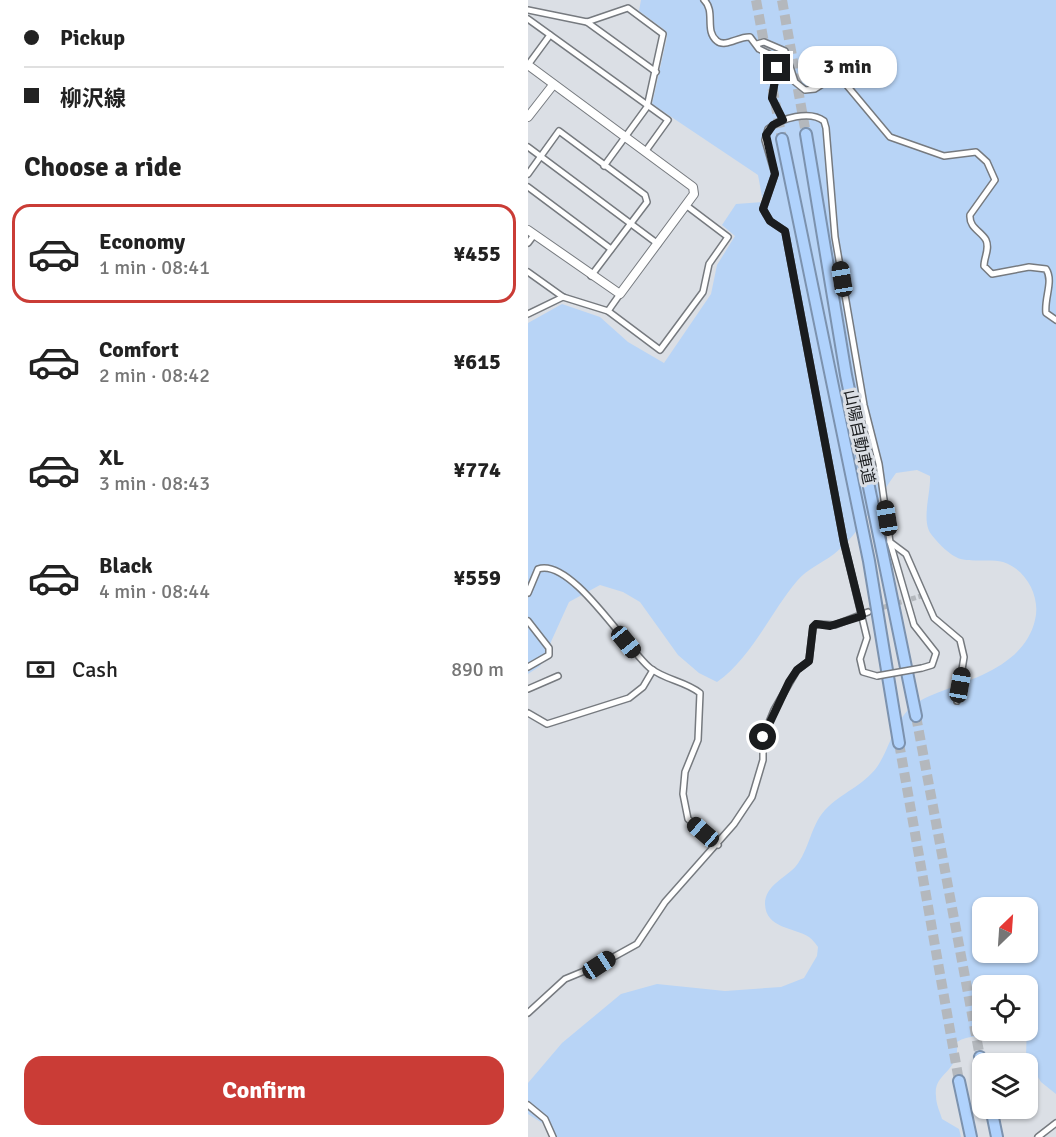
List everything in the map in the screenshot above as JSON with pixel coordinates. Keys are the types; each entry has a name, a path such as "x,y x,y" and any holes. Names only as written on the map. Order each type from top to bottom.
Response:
{"highway":[{"name":"山陽自動車道","path":"806,134 846,375 916,716"},
{"name":"山陽自動車道","path":"782,139 869,561 899,742"},
{"path":"959,1080 971,1137"},
{"path":"993,1119 997,1137"}],"street":[{"path":"704,0 710,11 710,26 717,41 726,43 743,37 754,39 759,49 775,57 777,68 772,98 783,120"},
{"path":"587,22 628,8 663,34 647,107 604,166"},
{"path":"528,10 587,22 656,72"},
{"path":"528,19 668,120 645,152"},
{"path":"550,35 528,65 552,85 693,187 694,194 687,206 608,311"},
{"path":"757,44 764,42 785,51 795,82 805,90 815,89 830,80 844,82 876,117 883,130 899,142 944,156 968,151 981,156 994,174 995,180 970,215 970,221 975,229 986,239 988,249 984,266 992,274 1029,267 1046,269 1050,281 1044,302 1046,313 1056,320"},
{"path":"528,117 552,85"},
{"path":"818,116 826,128 835,237 862,394 879,464 890,542 914,625 936,653 932,665 922,668 877,676 863,672 860,666 867,638 844,543 785,231 770,221 763,209 775,174 766,135 773,125 783,120 818,116"},
{"path":"528,174 559,131 645,195 647,201 591,276"},
{"path":"528,147 658,244"},
{"path":"528,187 611,249"},
{"path":"528,272 562,297 608,311 660,350 703,292 709,264 728,237 687,206"},
{"path":"528,243 531,232 591,276 620,294"},
{"path":"529,312 562,297"},
{"path":"890,542 906,554 934,618 955,633 963,647 963,668 957,701"},
{"path":"528,594 538,569 544,567 558,570 597,605 638,658 653,670 700,693 698,740 685,772 683,794 688,819 718,844"},
{"path":"528,1013 565,979 599,965 637,944 665,902 718,844 752,796 763,760 766,728 797,670 809,661 813,627 816,624 835,625 868,612"},
{"path":"528,621 549,648 549,655 528,667"},
{"path":"528,713 547,724 621,701 640,691 653,670"},
{"path":"528,689 558,676"},
{"path":"528,1105 545,1119 553,1137"},
{"path":"1038,1137 1056,1123"}],"shaded area":[{"path":"641,0 1056,0 1056,1094 1038,1077 1038,1053 1026,1053 1026,1041 1038,1041 1038,975 972,975 972,1037 957,1042 955,1061 938,1082 936,1088 942,1119 959,1129 961,1137 557,1137 547,1126 528,1114 528,1083 562,1043 621,994 657,984 725,991 781,987 804,978 817,956 818,947 809,937 775,923 770,918 765,904 768,892 796,866 816,823 825,810 877,767 896,729 910,708 925,698 985,674 1011,658 1030,635 1035,620 1034,593 1019,571 1003,562 959,558 948,552 933,537 927,521 930,476 917,470 896,473 852,537 834,554 810,569 797,581 751,647 717,682 699,673 678,655 640,602 623,592 600,585 569,602 540,666 528,674 528,323 562,304 600,317 628,342 664,363 711,294 717,265 735,236 722,225 736,204 763,202 758,175 652,104 667,37 666,31 639,11"}],"tunnel":[{"path":"756,0 782,139"},
{"path":"782,0 806,134"},
{"path":"868,612 921,596"},
{"path":"916,716 979,1053"},
{"path":"899,743 959,1081"}],"route":[{"path":"763,737 789,682 797,670 809,661 813,645 813,627 816,624 835,625 847,619 862,616 844,543 785,231 770,221 763,209 764,200 775,178 766,147 766,135 768,129 783,120 772,98 777,68"}]}
